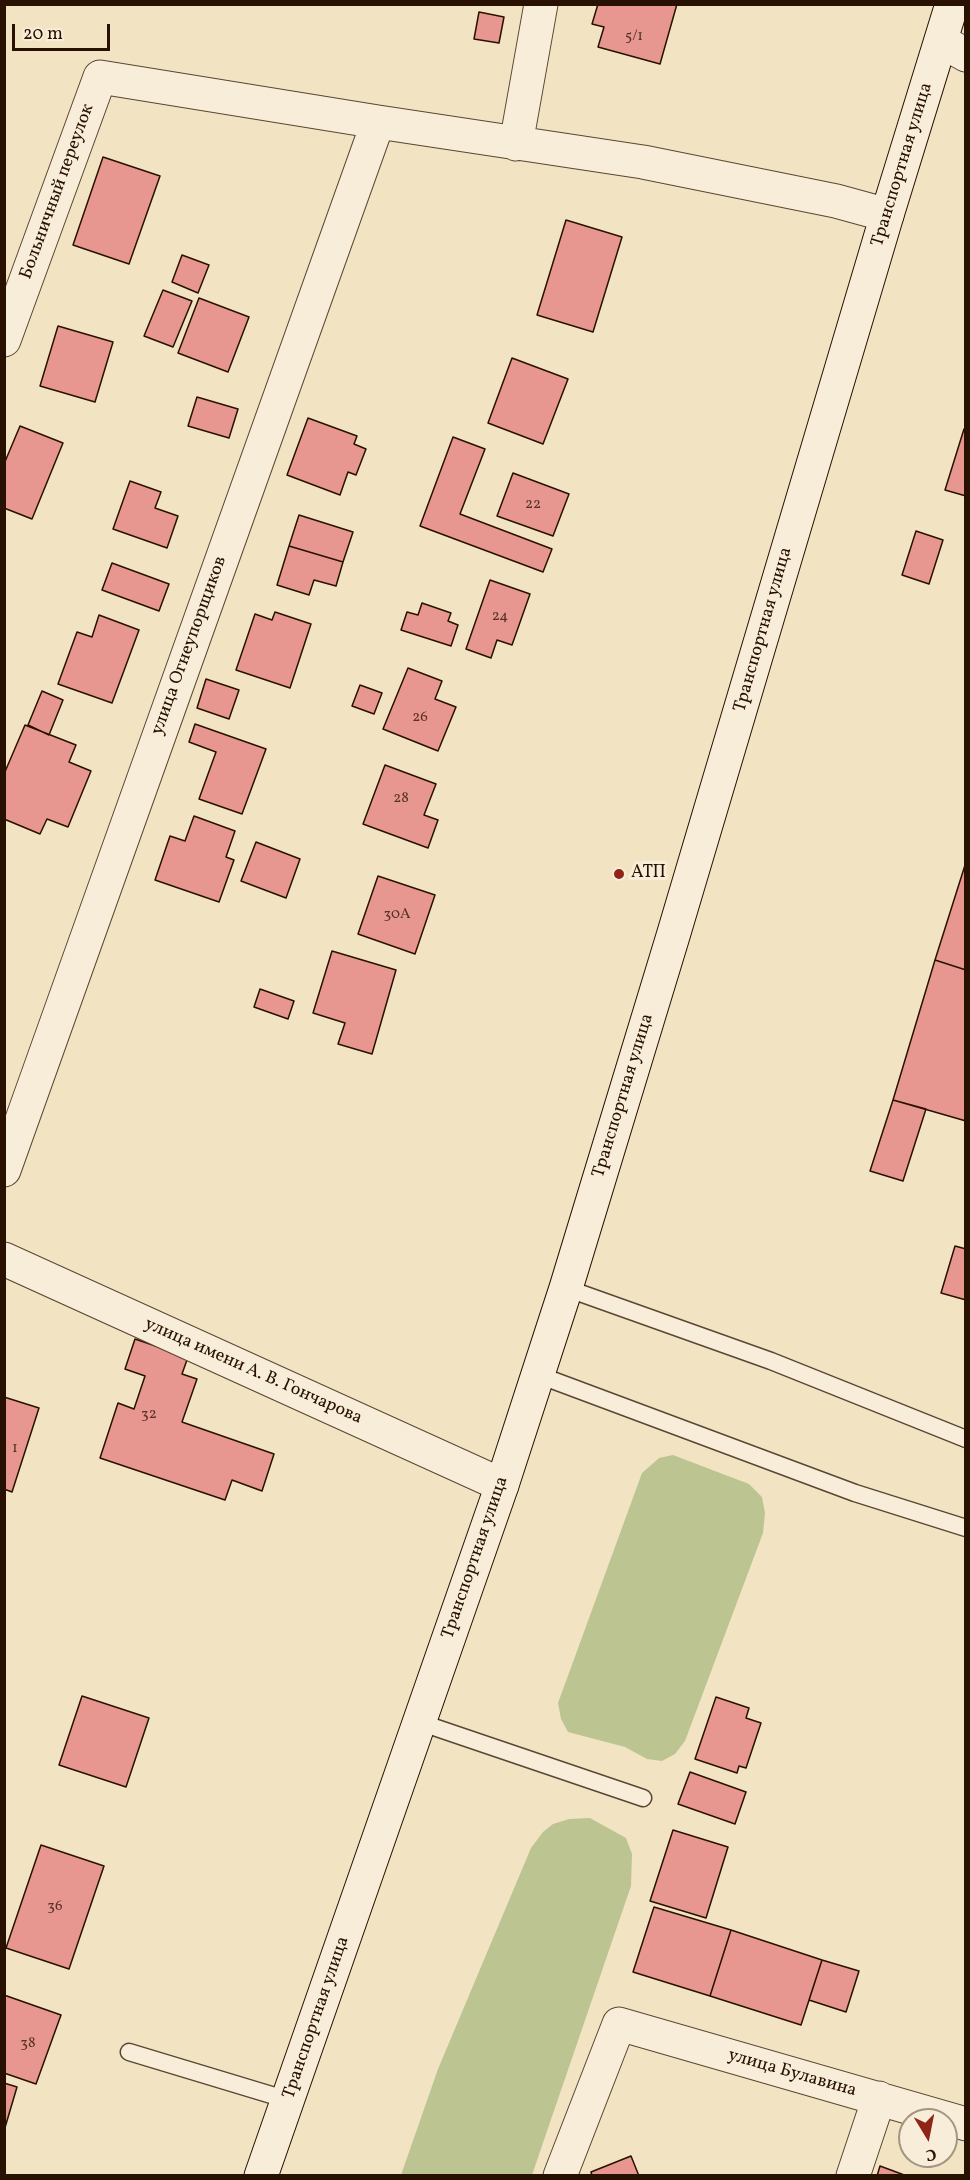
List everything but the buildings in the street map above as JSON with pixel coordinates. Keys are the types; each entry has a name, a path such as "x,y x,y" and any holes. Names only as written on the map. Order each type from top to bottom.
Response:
{"street":[{"path":"516,144 541,4"},
{"name":"Транспортная улица","path":"261,2175 501,1485 566,1288 674,936 887,215 953,48 952,4"},
{"name":"Больничный переулок","path":"4,340 100,77 378,122"},
{"path":"378,122 643,162 836,201 887,215"},
{"name":"улица Огнеупорщиков","path":"4,1170 378,122"},
{"name":"улица имени А. В. Гончарова","path":"4,1259 501,1485"},
{"name":"улица Булавина","path":"560,2175 619,2024 966,2124"},
{"path":"853,2175 879,2098"}],"lane":[{"path":"566,1288 771,1361 966,1439"},
{"path":"536,1374 855,1493 966,1528"},
{"path":"419,1722 643,1798"},
{"path":"129,2052 288,2100"}],"green space":[{"path":"673,1455 749,1484 762,1497 765,1513 763,1533 685,1741 675,1754 662,1761 647,1759 625,1747 568,1732 561,1719 558,1703 642,1473 659,1458"},
{"path":"590,1818 626,1838 632,1854 631,1886 532,2175 401,2175 438,2069 531,1848 543,1832 553,1824 569,1819"}],"place":[{"name":"АТП","path":"619,874"}]}
